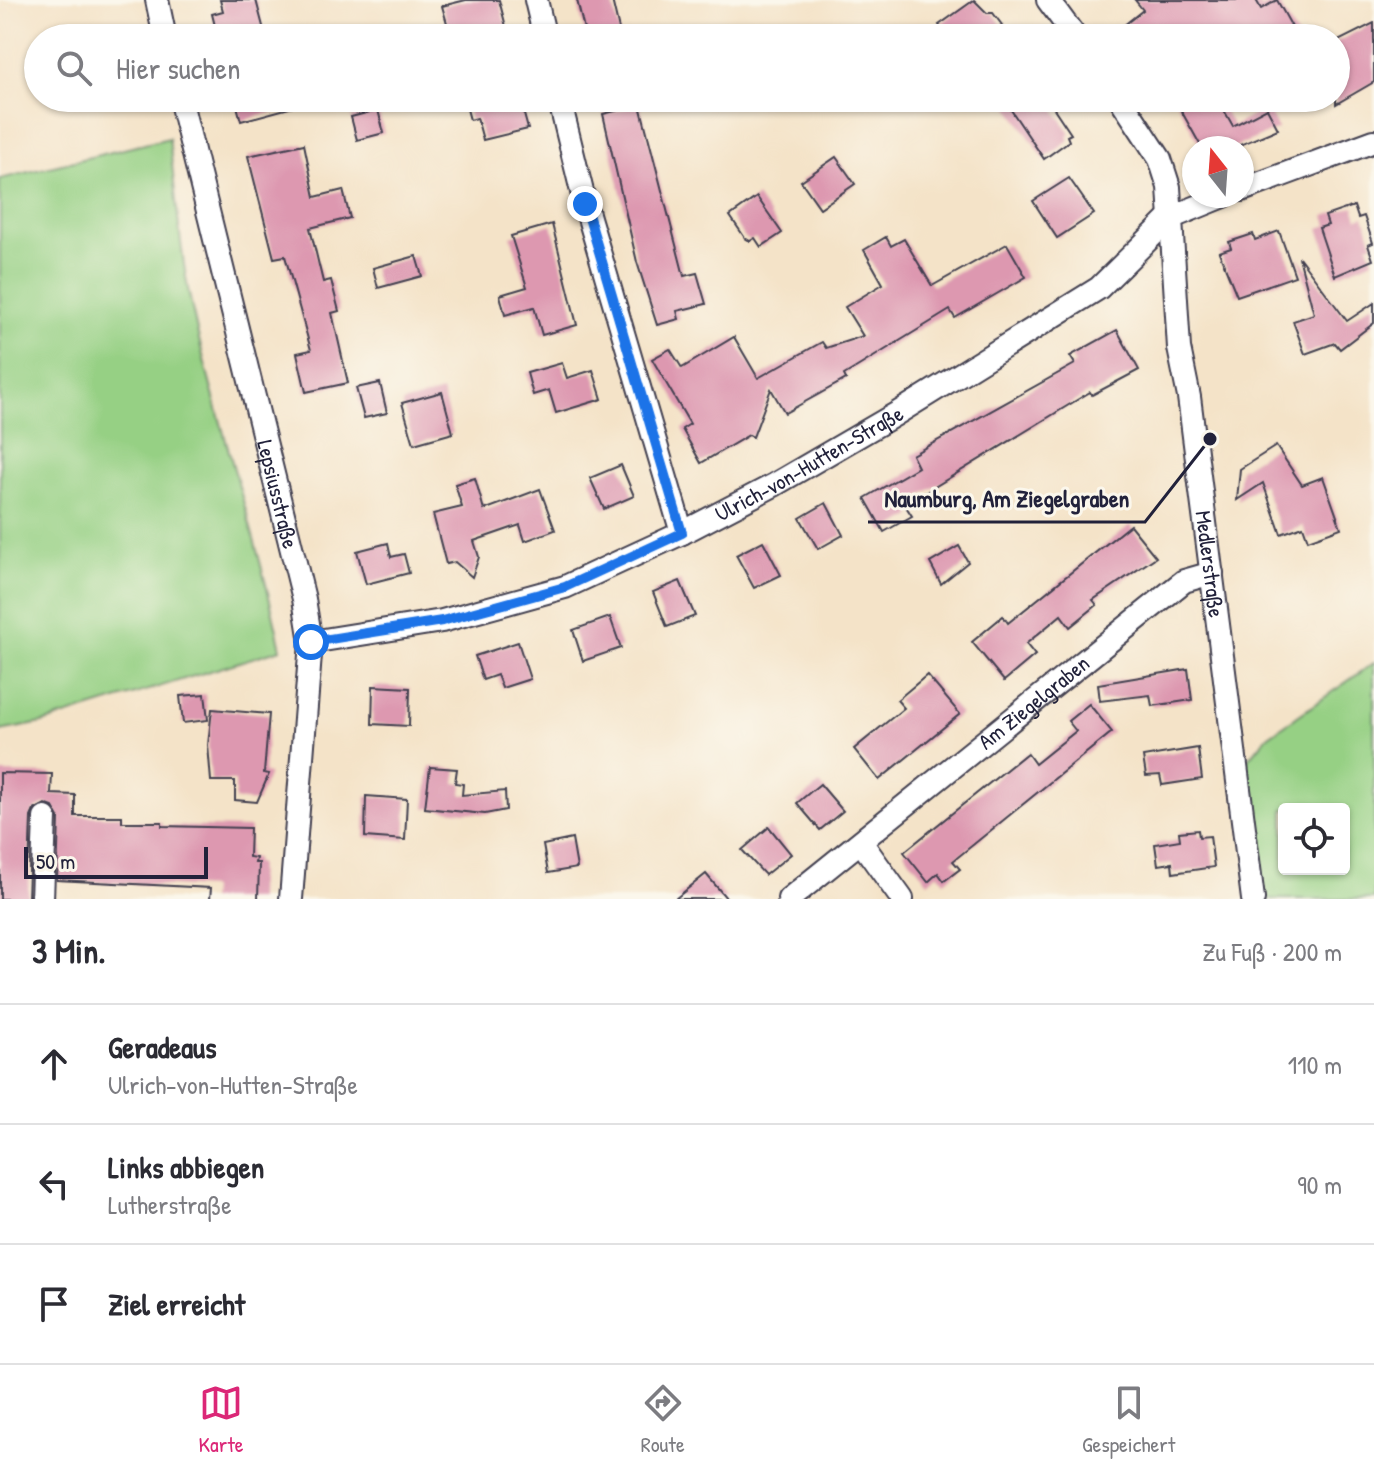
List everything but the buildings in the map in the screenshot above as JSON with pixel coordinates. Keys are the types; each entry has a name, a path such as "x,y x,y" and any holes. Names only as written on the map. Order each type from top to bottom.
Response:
{"street":[{"path":"157,0 162,24"},
{"path":"536,0 542,24"},
{"path":"1048,0 1066,24"},
{"name":"Lepsiusstraße","path":"183,112 304,599 311,642 291,899"},
{"path":"562,112 585,204 682,533"},
{"name":"Medlerstraße","path":"1129,112 1160,159 1169,187 1179,348 1189,397 1253,899"},
{"path":"1254,186 1374,141"},
{"path":"1170,218 1195,208"},
{"name":"Ulrich-von-Hutten-Straße","path":"311,642 442,621 565,587 682,533 774,485 896,414 1099,288 1170,218"},
{"name":"Am Ziegelgraben","path":"789,899 1184,581 1212,573"},
{"path":"42,899 45,818"},
{"path":"861,842 902,899"}],"green space":[{"path":"169,138 182,252 198,335 281,649 42,723 0,731 0,179"},
{"path":"1374,663 1374,899 1262,899 1243,766 1266,738"}],"place":[{"name":"Naumburg, Am Ziegelgraben","path":"1210,439"}],"route":[{"path":"311,642 442,621 565,587 682,533 670,501 585,204"}]}
